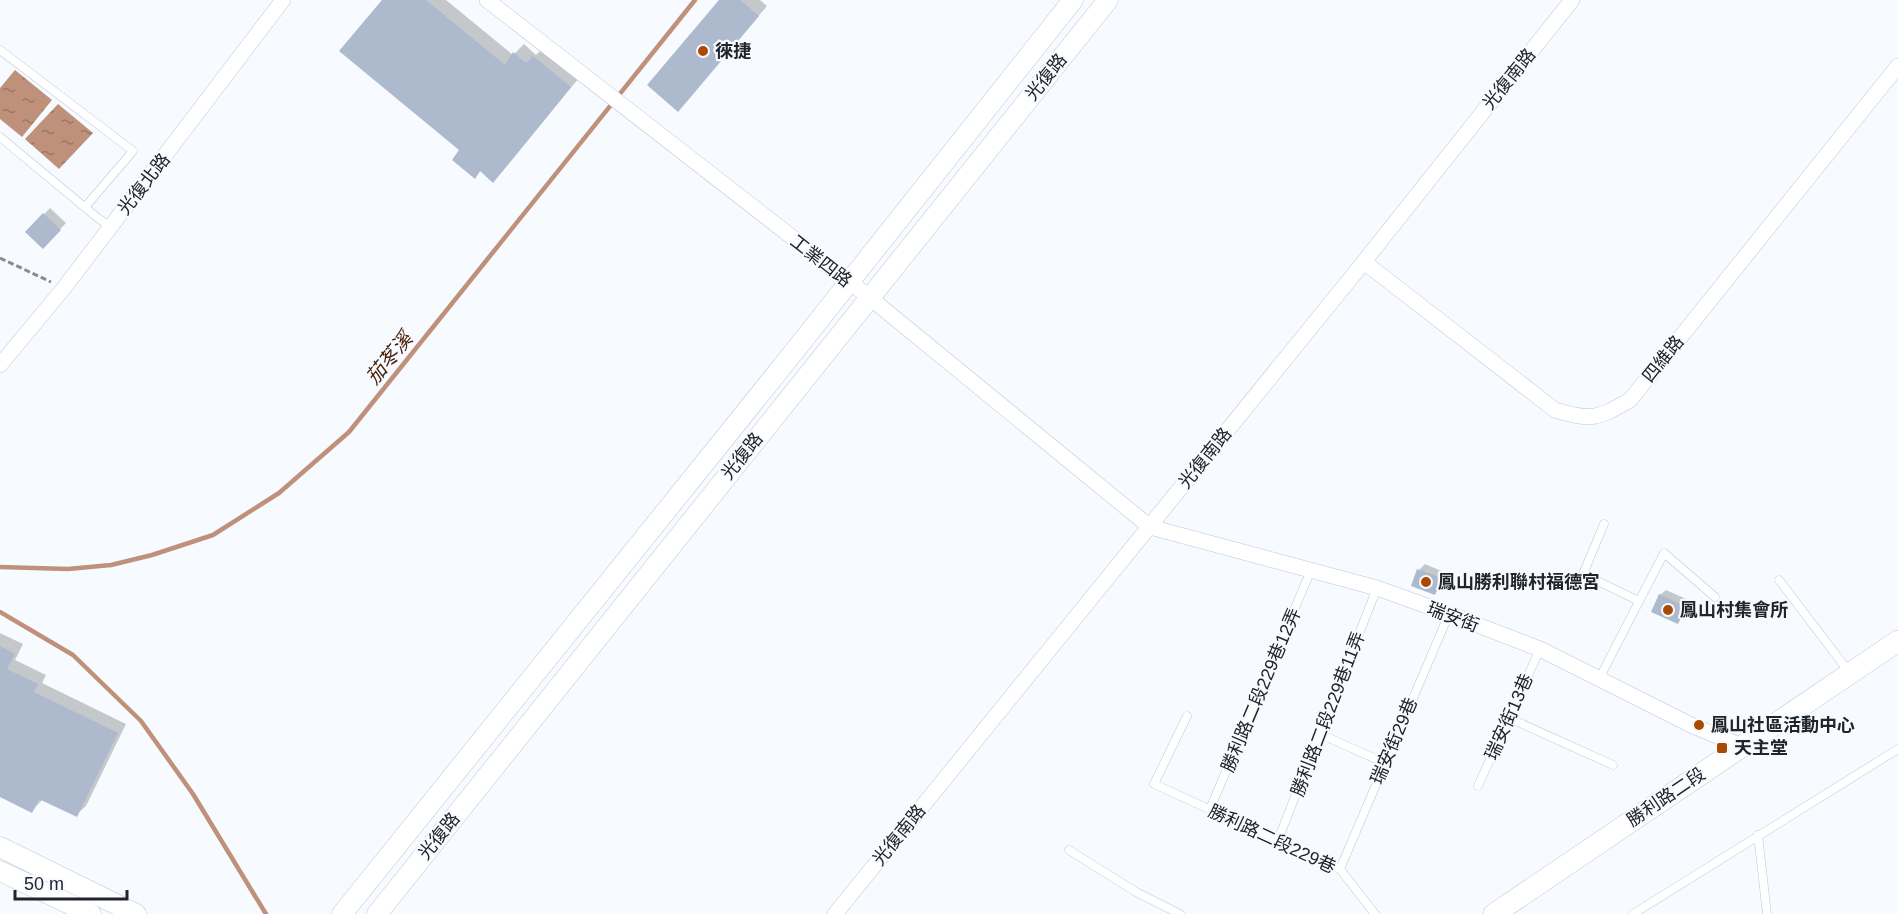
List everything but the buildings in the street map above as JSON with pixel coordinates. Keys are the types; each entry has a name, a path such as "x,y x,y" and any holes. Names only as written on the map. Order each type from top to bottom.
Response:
{"main road":[{"name":"勝利路二段","path":"1494,914 1898,641"}],"street":[{"name":"光復北路","path":"0,365 64,288 283,0"},
{"name":"工業四路","path":"488,0 868,297 1150,527"},
{"name":"光復路","path":"342,914 1073,0"},
{"name":"光復路","path":"377,914 868,297 1108,0"},
{"name":"光復南路","path":"835,914 1364,262 1572,0"},
{"name":"四維路","path":"1364,262 1555,410 1582,418 1606,414 1630,400 1898,66"},
{"name":"瑞安街","path":"1150,527 1377,588 1449,614 1540,649 1691,725 1741,746"},
{"path":"0,847 136,914"},
{"path":"0,871 90,914"}],"lane":[{"path":"1,53 133,152 85,207"},
{"path":"0,137 111,227"},
{"path":"1604,525 1583,574 1639,601"},
{"path":"1599,679 1664,553 1715,597"},
{"name":"勝利路二段229巷12弄","path":"1210,809 1311,570"},
{"path":"1779,580 1850,673"},
{"name":"勝利路二段229巷11弄","path":"1278,840 1377,588"},
{"name":"瑞安街29巷","path":"1340,869 1449,614"},
{"name":"瑞安街13巷","path":"1478,786 1540,649"},
{"name":"勝利路二段229巷","path":"1187,716 1154,784 1340,869 1374,914"},
{"path":"1509,718 1613,765"},
{"path":"1320,734 1385,763"},
{"path":"1633,914 1898,749"},
{"path":"1758,835 1767,914"},
{"path":"1069,850 1136,892 1180,914"}],"path":[{"path":"0,258 64,288"}],"water":[{"path":"15,70 52,100 22,137 0,119 0,88"},
{"path":"58,104 93,133 59,169 25,139"}],"waterway":[{"name":"茄苳溪","path":"0,567 68,569 111,565 152,555 213,535 279,493 349,432 695,0"},
{"path":"0,612 73,655 141,721 193,794 266,914"}],"place":[{"name":"徠捷","path":"703,51"},
{"name":"鳳山勝利聯村福德宮","path":"1426,582"},
{"name":"鳳山村集會所","path":"1668,610"},
{"name":"鳳山社區活動中心","path":"1699,725"},
{"name":"天主堂","path":"1722,748"}]}
